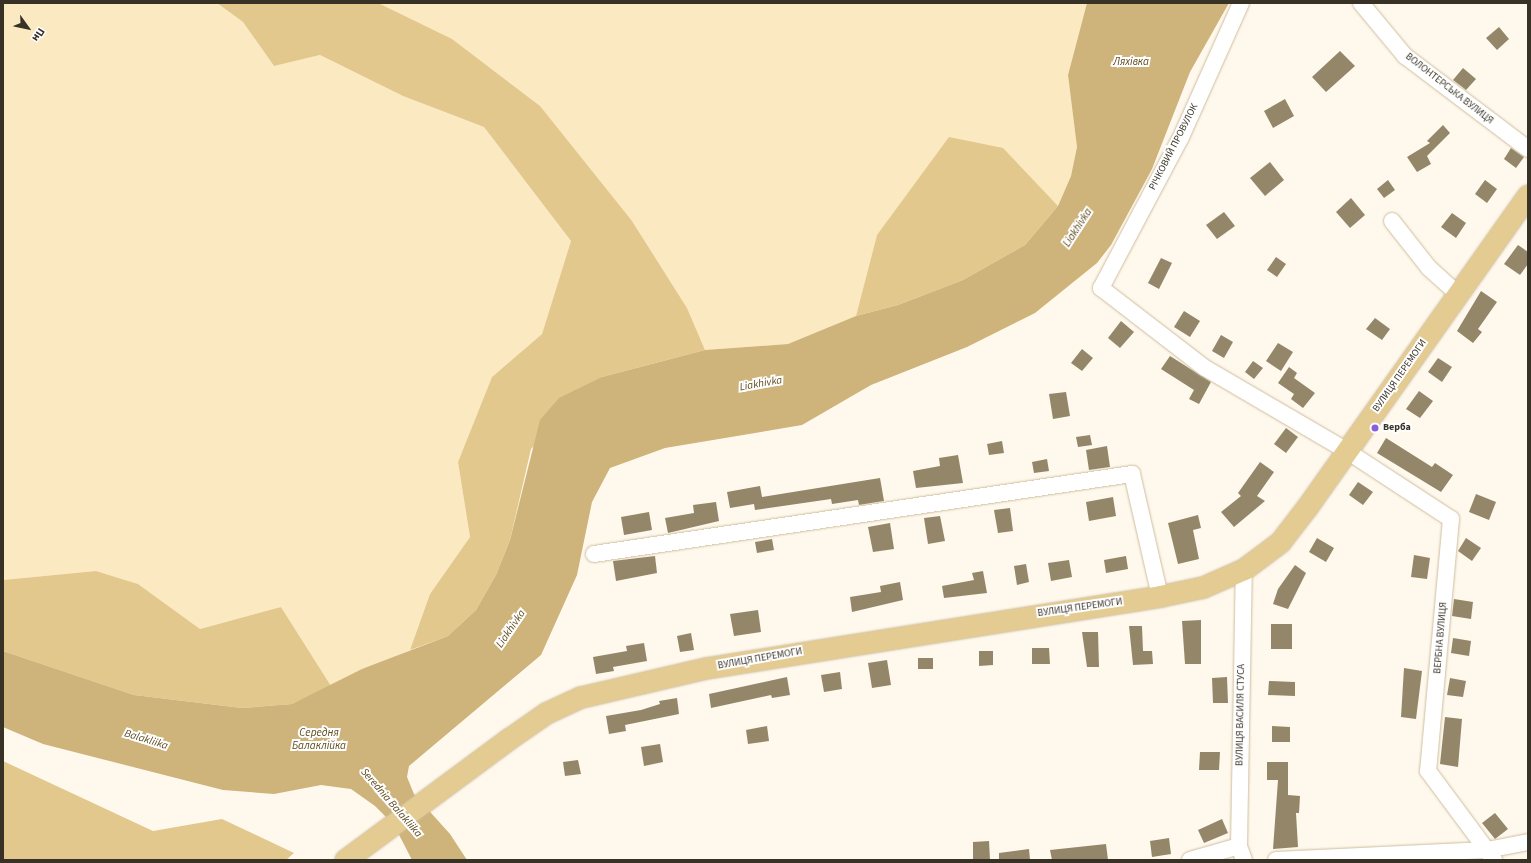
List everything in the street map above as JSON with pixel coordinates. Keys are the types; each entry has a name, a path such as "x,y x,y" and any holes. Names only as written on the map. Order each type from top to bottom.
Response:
{"main road":[{"name":"ВУЛИЦЯ ПЕРЕМОГИ","path":"347,858 468,768 546,713 581,697 645,680 940,628 1160,596 1203,587 1244,569 1280,542 1347,451 1528,195"}],"street":[{"name":"РІЧКОВИЙ ПРОВУЛОК","path":"1241,3 1181,137 1101,288 1205,368 1347,451"},
{"name":"ВОЛОНТЕРСЬКА ВУЛИЦЯ","path":"1361,3 1405,56 1528,149"},
{"path":"1392,221 1429,268 1458,294"},
{"name":"ВЕРБНА ВУЛИЦЯ","path":"1347,451 1452,519 1428,771 1491,855"},
{"path":"594,554 1132,474 1160,596"},
{"name":"ВУЛИЦЯ ВАСИЛЯ СТУСА","path":"1241,853 1244,569"},
{"path":"1276,860 1491,855 1528,842"},
{"path":"1190,860 1241,853"}],"shaded area":[{"path":"3,3 217,3 243,22 274,66 320,55 403,96 484,127 571,241 542,334 492,377 458,462 470,537 430,594 410,650 331,686 281,607 200,629 138,584 96,571 3,580"},
{"path":"217,3 378,3 452,39 540,106 632,221 687,308 705,350 602,377 531,449 510,540 496,575 476,610 448,636 410,650 430,594 470,537 458,462 492,377 542,334 571,241 484,127 403,96 320,55 274,66 243,22"},
{"path":"378,3 1087,3 1068,75 1077,147 1071,176 1058,206 1003,149 877,235 856,316 788,344 705,350 687,308 632,221"},
{"path":"949,137 1003,148 1058,206 1025,245 963,280 898,305 856,316 877,235"},
{"path":"96,571 138,584 200,629 281,607 331,686 292,704 242,708 134,695 3,651 3,580"},
{"path":"3,761 153,831 222,819 294,853 286,860 3,860"}],"water":[{"name":"Ляхівка","path":"1087,3 1229,3 1190,72 1152,169 1111,245 1097,263 1035,313 967,347 871,385 802,425 665,448 610,468 592,502 577,575 541,655 409,766 407,777 414,794 450,834 467,860 412,860 394,825 375,806 351,789 321,785 274,794 223,790 43,744 3,727 3,651 134,695 242,708 292,704 362,669 448,636 476,610 496,575 510,540 540,420 559,398 602,377 705,350 788,344 856,316 898,305 963,280 1025,245 1058,206 1071,176 1077,147 1068,75"}],"building":[{"path":"1499,27 1509,39 1497,50 1486,38"},
{"path":"1340,51 1355,66 1326,92 1312,77"},
{"path":"1463,68 1476,79 1466,90 1453,80"},
{"path":"1285,99 1294,116 1273,128 1264,111"},
{"path":"1443,125 1450,133 1427,156 1431,164 1417,172 1407,157 1430,143 1427,141"},
{"path":"1511,148 1524,157 1516,168 1504,159"},
{"path":"1270,162 1284,180 1265,196 1250,178"},
{"path":"1388,180 1395,190 1384,198 1377,189"},
{"path":"1485,180 1497,189 1487,203 1475,194"},
{"path":"1351,198 1365,215 1350,228 1336,212"},
{"path":"1224,212 1235,226 1217,239 1206,225"},
{"path":"1452,213 1466,223 1456,238 1441,227"},
{"path":"1518,245 1528,252 1528,264 1520,275 1504,264"},
{"path":"1276,257 1286,264 1277,277 1267,270"},
{"path":"1161,258 1172,263 1159,289 1148,283"},
{"path":"1481,291 1497,302 1478,329 1482,332 1473,343 1457,331"},
{"path":"1184,311 1200,321 1190,337 1174,327"},
{"path":"1375,318 1390,329 1382,340 1366,329"},
{"path":"1121,321 1134,332 1120,348 1108,338"},
{"path":"1221,335 1233,342 1224,358 1212,351"},
{"path":"1278,343 1293,352 1281,371 1266,361"},
{"path":"1082,349 1093,358 1082,371 1071,363"},
{"path":"1170,356 1211,382 1199,404 1189,399 1194,390 1161,369"},
{"path":"1438,358 1452,367 1442,382 1428,372"},
{"path":"1253,361 1263,368 1254,379 1245,372"},
{"path":"1289,367 1297,373 1294,378 1315,393 1303,408 1291,399 1294,394 1278,383"},
{"path":"1419,391 1433,401 1420,418 1406,409"},
{"path":"1066,392 1070,416 1053,419 1049,394"},
{"path":"1286,428 1298,437 1286,453 1274,444"},
{"path":"1090,435 1092,445 1078,447 1076,437"},
{"path":"1386,438 1432,467 1435,463 1453,475 1441,492 1377,453"},
{"path":"1002,441 1004,453 989,455 987,444"},
{"path":"1107,446 1110,467 1089,470 1086,450"},
{"path":"958,455 963,483 916,488 913,471 940,466 939,458"},
{"path":"1047,459 1049,471 1034,473 1032,462"},
{"path":"1260,462 1274,472 1257,496 1265,501 1234,527 1221,512 1241,496 1238,493"},
{"path":"880,478 884,501 859,505 858,500 832,504 831,499 755,510 754,504 730,508 727,492 760,486 762,497"},
{"path":"1358,482 1373,492 1363,505 1349,495"},
{"path":"1476,494 1496,502 1489,520 1469,512"},
{"path":"1113,497 1116,516 1089,521 1086,502"},
{"path":"716,502 719,521 668,533 665,518 694,513 693,505"},
{"path":"1010,508 1013,531 998,533 994,510"},
{"path":"649,512 652,530 624,535 621,517"},
{"path":"1198,515 1201,528 1193,530 1199,559 1178,564 1168,523"},
{"path":"940,516 945,541 928,544 924,518"},
{"path":"890,523 894,549 873,552 868,527"},
{"path":"1317,538 1334,548 1326,562 1309,552"},
{"path":"1466,538 1481,548 1472,561 1458,551"},
{"path":"772,539 774,550 757,553 755,542"},
{"path":"1414,555 1430,558 1427,579 1411,577"},
{"path":"655,556 657,573 616,581 613,561"},
{"path":"1126,556 1128,569 1106,573 1104,560"},
{"path":"1069,560 1072,577 1051,581 1048,563"},
{"path":"1026,564 1029,582 1017,585 1014,566"},
{"path":"1295,565 1306,573 1288,609 1273,604 1278,589"},
{"path":"983,571 987,593 944,598 942,586 974,580 972,573"},
{"path":"900,582 903,600 852,612 850,597 881,592 880,586"},
{"path":"1454,599 1473,602 1471,619 1452,616"},
{"path":"758,610 761,632 734,636 730,614"},
{"path":"1201,620 1201,664 1185,664 1182,621"},
{"path":"1271,624 1292,624 1292,649 1271,649"},
{"path":"1129,626 1142,626 1143,651 1152,651 1153,664 1133,665"},
{"path":"1082,632 1098,632 1099,667 1087,667"},
{"path":"691,633 694,650 680,652 677,636"},
{"path":"1453,638 1471,641 1469,656 1451,653"},
{"path":"644,643 647,661 613,667 614,671 596,674 593,657 627,651 626,646"},
{"path":"1032,648 1049,648 1050,664 1032,664"},
{"path":"979,651 993,651 993,665 979,666"},
{"path":"918,658 933,658 933,669 918,669"},
{"path":"887,660 891,685 872,688 868,663"},
{"path":"1404,668 1422,671 1416,719 1401,717"},
{"path":"840,672 842,689 824,692 821,675"},
{"path":"787,677 790,695 772,698 771,695 711,708 709,694"},
{"path":"1227,677 1228,703 1213,703 1212,678"},
{"path":"1450,678 1466,681 1463,697 1447,695"},
{"path":"1269,681 1295,682 1295,696 1268,695"},
{"path":"677,698 679,714 625,725 626,731 609,734 606,716 641,710 660,704 659,701"},
{"path":"1445,717 1462,719 1458,767 1440,764"},
{"path":"767,726 769,741 748,744 746,730"},
{"path":"1272,726 1290,727 1290,742 1272,742"},
{"path":"660,744 663,762 644,766 641,747"},
{"path":"1200,752 1220,752 1219,770 1199,770"},
{"path":"578,760 581,774 565,776 563,762"},
{"path":"1267,762 1288,762 1288,795 1300,796 1299,813 1296,813 1298,847 1273,849 1278,780 1267,780"},
{"path":"1495,813 1508,829 1495,839 1482,823"},
{"path":"1222,819 1228,833 1204,843 1198,830"},
{"path":"1169,838 1171,854 1152,857 1150,841"},
{"path":"989,841 990,860 973,860 973,842"},
{"path":"1106,844 1108,860 1052,860 1050,850"},
{"path":"1029,849 1030,860 999,860 999,853"}],"place":[{"name":"Верба","path":"1375,428"}],"water label":[{"name":"Liakhivka","path":"1078,228"},
{"name":"Liakhivka","path":"761,384"},
{"name":"Liakhivka","path":"511,629"},
{"name":"Balakliika","path":"146,740"},
{"name":"Середня Балаклійка","path":"319,740"},
{"name":"Serednia Balakliika","path":"391,803"}]}
